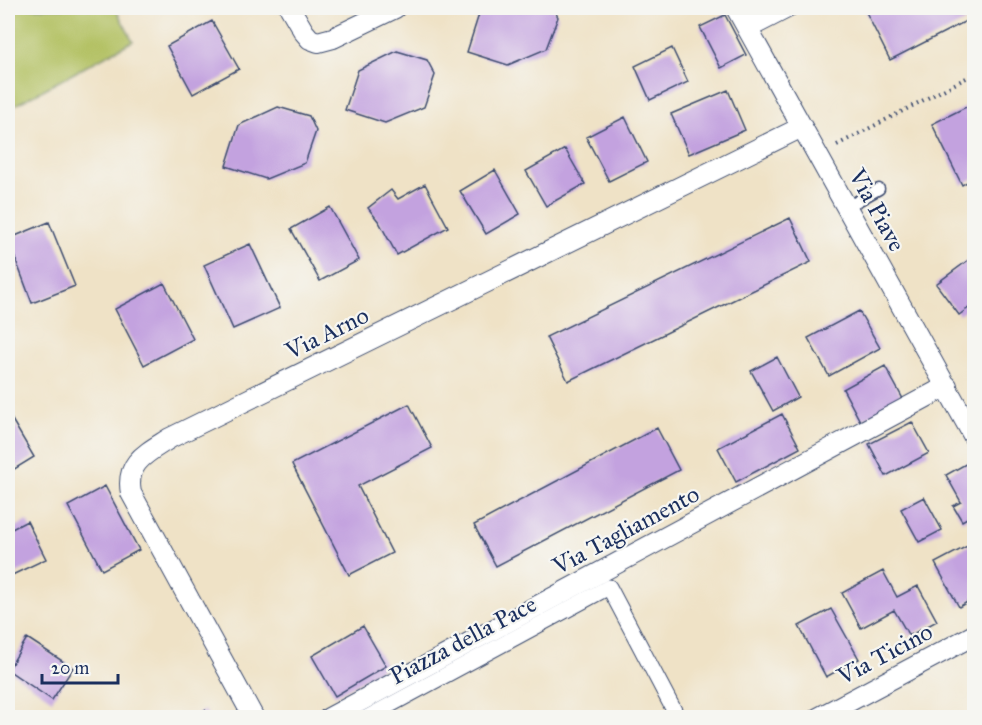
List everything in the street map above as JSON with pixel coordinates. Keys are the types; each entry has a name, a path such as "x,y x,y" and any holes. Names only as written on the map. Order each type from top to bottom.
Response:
{"street":[{"path":"290,8 303,32 310,39 318,42 333,38 395,8"},
{"name":"Via Piave","path":"736,8 975,437"},
{"path":"748,28 787,8"},
{"name":"Via Arno","path":"254,717 131,493 129,484 136,463 170,438 802,127"},
{"name":"Via Tagliamento","path":"329,717 946,387"},
{"name":"Piazza della Pace","path":"366,717 609,587 678,717"},
{"name":"Via Ticino","path":"818,717 975,635"}],"lane":[{"path":"847,207 879,189"}],"path":[{"path":"818,156 871,126 975,74"}],"green space":[{"path":"8,8 115,8 133,41 8,109"}],"building":[{"path":"488,8 553,8 558,17 546,49 508,65 467,52 480,11"},
{"path":"864,8 974,8 974,17 890,60"},
{"path":"725,15 746,55 721,68 700,27"},
{"path":"212,21 239,69 193,94 167,46"},
{"path":"672,48 688,82 650,100 635,66"},
{"path":"397,51 427,60 435,75 424,107 385,123 345,110 358,70"},
{"path":"728,90 745,130 689,154 671,114"},
{"path":"974,103 974,178 962,185 932,124"},
{"path":"278,107 309,116 316,131 305,163 266,179 226,166 239,125"},
{"path":"625,117 647,162 609,181 586,137"},
{"path":"565,149 585,184 546,206 526,171"},
{"path":"495,170 520,214 486,234 460,191"},
{"path":"425,184 448,227 397,255 379,222 368,208 391,190 398,199"},
{"path":"330,207 359,260 320,281 291,229"},
{"path":"790,218 811,262 568,381 546,337"},
{"path":"49,222 75,286 32,303 8,239"},
{"path":"250,244 280,308 233,329 204,265"},
{"path":"974,256 974,304 959,315 936,284"},
{"path":"164,283 193,339 144,365 115,309"},
{"path":"859,311 880,348 829,376 808,338"},
{"path":"777,357 798,397 773,411 751,371"},
{"path":"885,366 903,399 860,421 843,389"},
{"path":"409,404 432,448 358,486 392,553 349,575 292,464"},
{"path":"8,413 34,457 8,473"},
{"path":"782,414 800,448 736,482 718,448"},
{"path":"912,422 929,453 886,476 869,444"},
{"path":"657,428 679,470 496,566 474,525"},
{"path":"971,461 974,467 974,514 962,521 953,506 961,502 946,475"},
{"path":"105,486 139,550 102,570 68,506"},
{"path":"924,497 942,530 919,542 901,509"},
{"path":"27,521 46,559 8,577 8,531"},
{"path":"971,544 974,552 974,598 959,607 935,563"},
{"path":"883,571 897,597 918,586 937,621 909,636 894,610 861,628 842,593"},
{"path":"831,609 859,659 826,677 799,626"},
{"path":"363,626 386,666 335,696 312,656"},
{"path":"27,638 73,668 52,700 8,670"},
{"path":"205,710 209,718 190,718"}]}
